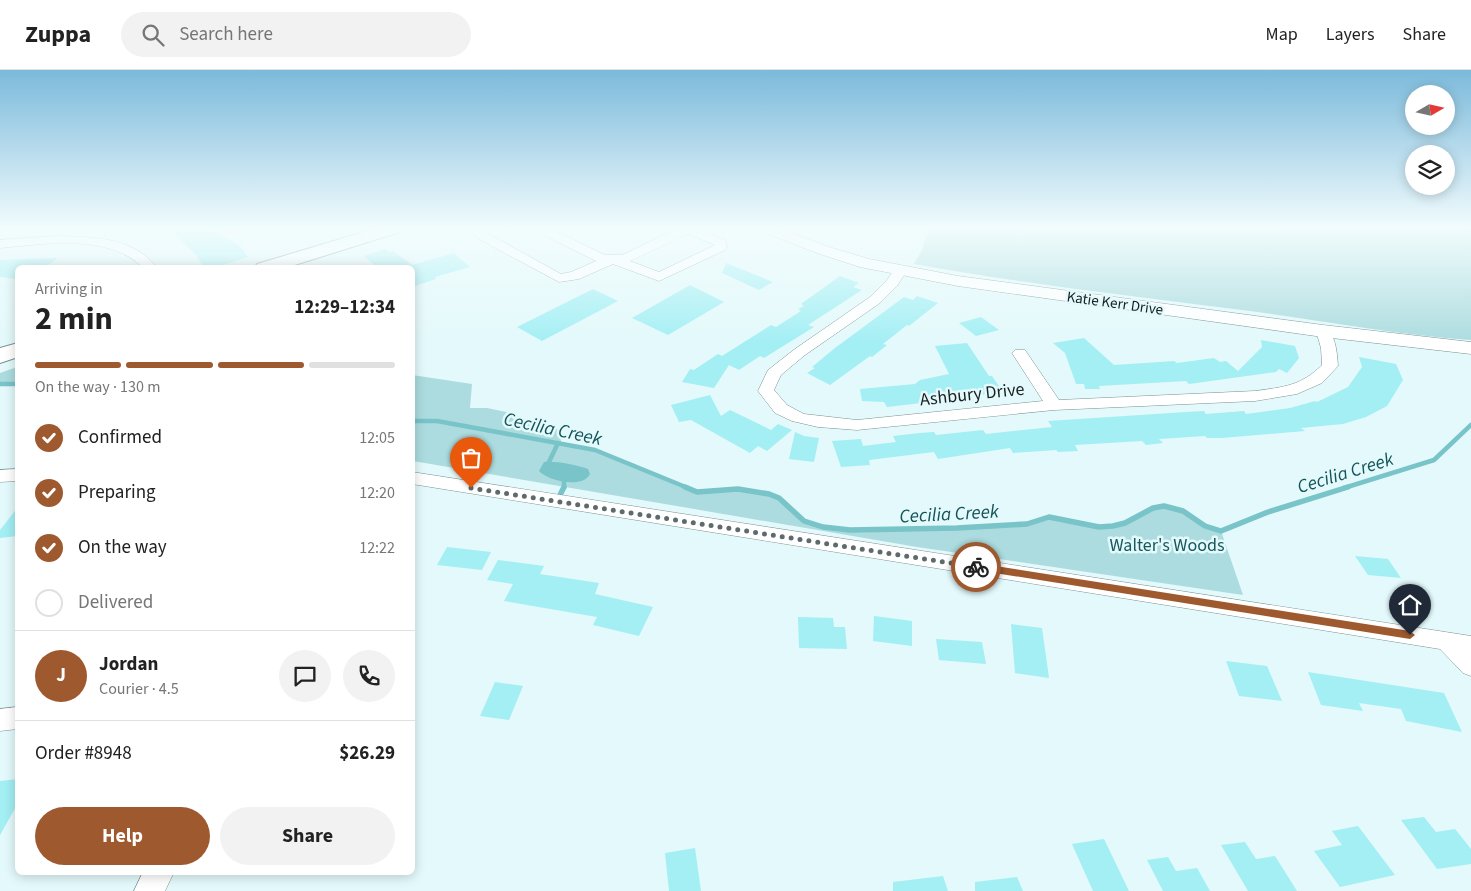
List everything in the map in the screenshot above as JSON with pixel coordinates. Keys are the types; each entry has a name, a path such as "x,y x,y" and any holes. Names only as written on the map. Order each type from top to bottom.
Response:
{"main road":[{"path":"0,356 15,350"}],"street":[{"path":"538,266 559,278 574,276 598,266"},
{"path":"631,266 659,277 680,266"},
{"name":"Katie Kerr Drive","path":"883,266 958,281 1322,331 1471,348"},
{"name":"Ashbury Drive","path":"900,271 892,283 875,300 800,352 774,373 766,391 781,409 801,418 826,424 857,425 1054,405 1255,396 1291,391 1316,380 1330,366 1330,348 1322,331"},
{"path":"1020,353 1054,405"},
{"path":"0,476 15,475"},
{"path":"415,478 1471,645"},
{"path":"1446,641 1471,666"},
{"path":"0,720 15,718"},
{"path":"149,891 158,875"}],"green space":[{"path":"928,266 1471,266 1471,340 1388,331 998,278"},
{"path":"15,368 15,384 0,384 0,373"},
{"name":"Walter's Woods","path":"415,375 472,384 470,408 487,408 511,413 538,425 561,430 561,444 610,455 697,492 738,489 769,494 787,504 794,514 804,521 823,527 850,530 957,528 1027,524 1049,517 1099,527 1125,523 1153,508 1164,506 1183,511 1205,526 1221,531 1243,595 917,547 415,461"}],"shaded area":[{"path":"544,462 578,466 588,469 590,474 586,479 580,481 565,482 557,480 543,475 539,471"}],"building":[{"path":"0,266 15,266 15,279 0,277"},
{"path":"415,266 470,267 435,277 436,279 415,286"},
{"path":"725,266 734,266 773,282 759,290 722,273"},
{"path":"840,276 859,283 853,287 862,290 808,325 814,327 764,358 760,356 739,370 729,365 714,388 682,382 690,369 694,370 718,354 722,356 771,325 776,327 801,311 798,309 804,306 801,304"},
{"path":"690,285 724,302 668,335 632,318"},
{"path":"593,289 618,301 542,341 517,327"},
{"path":"917,296 938,303 883,344 887,345 872,357 870,356 830,385 807,373 815,368 812,367 835,348 904,297 913,300"},
{"path":"981,317 999,330 976,336 959,323"},
{"path":"1084,338 1114,365 1174,361 1177,363 1214,358 1220,362 1226,361 1238,371 1262,347 1261,340 1295,346 1299,358 1287,373 1279,369 1276,372 1189,384 1186,381 1099,386 1100,389 1085,389 1084,384 1076,384 1065,353 1053,343"},
{"path":"967,343 989,376 992,376 1001,389 998,389 1001,393 929,400 930,402 887,407 884,402 862,401 860,389 915,384 920,380 949,374 935,346"},
{"path":"1359,357 1396,364 1403,380 1387,406 1366,417 1343,424 1301,428 1305,431 1222,438 1207,438 1205,436 1159,439 1163,443 1146,445 1142,441 1075,445 1078,451 1058,452 1056,450 1013,453 1010,448 938,459 934,452 869,460 870,465 841,467 832,441 861,439 863,446 896,442 893,436 920,433 934,432 936,435 983,430 986,434 1052,427 1048,421 1204,411 1206,414 1244,411 1246,414 1290,408 1317,402 1348,387 1362,367"},
{"path":"710,395 721,416 730,410 771,430 778,424 792,430 767,451 758,446 750,453 691,420 679,422 671,405"},
{"path":"795,432 804,436 819,438 814,462 789,459"},
{"path":"15,511 15,536 0,538 0,530"},
{"path":"447,547 491,552 482,570 437,565"},
{"path":"1355,556 1388,559 1401,578 1368,575"},
{"path":"498,560 544,566 540,574 599,583 595,594 653,607 639,636 593,625 597,617 504,601 513,584 487,580"},
{"path":"874,616 912,621 912,646 873,641"},
{"path":"798,617 833,618 834,627 845,627 847,649 799,648"},
{"path":"1011,624 1042,628 1049,678 1015,673"},
{"path":"936,639 982,642 986,664 939,660"},
{"path":"1226,661 1267,666 1282,701 1239,696"},
{"path":"1308,672 1444,693 1462,732 1406,721 1401,709 1359,703 1363,711 1321,705"},
{"path":"495,682 523,686 509,720 480,716"},
{"path":"15,779 15,808 0,835 0,781"},
{"path":"1424,817 1436,832 1455,829 1471,849 1471,864 1437,869 1401,820"},
{"path":"1358,826 1395,875 1340,887 1314,851 1342,845 1332,831"},
{"path":"1104,839 1129,891 1093,891 1072,844"},
{"path":"1245,842 1256,859 1275,856 1297,891 1248,891 1221,845"},
{"path":"695,848 701,891 669,891 665,853"},
{"path":"1168,857 1176,871 1197,868 1210,891 1163,891 1147,860"},
{"path":"943,876 948,891 893,891 893,882"},
{"path":"1017,877 1023,891 975,891 975,882"}],"waterway":[{"name":"Cecilia Creek","path":"0,384 15,384"},
{"name":"Cecilia Creek","path":"415,421 437,421 558,443"},
{"name":"Cecilia Creek","path":"1344,488 1434,460 1471,425"},
{"path":"549,462 558,443"},
{"name":"Cecilia Creek","path":"558,443 595,450 688,488"},
{"path":"564,481 564,487"},
{"path":"560,495 564,487"},
{"name":"Cecilia Creek","path":"685,487 697,492 738,489 769,494 779,498 804,521 823,527 850,530 957,528 1027,524 1049,517 1099,527 1113,526 1125,523 1153,508 1164,506 1183,511 1205,526 1221,531 1268,512 1348,487"}],"way so far":[{"path":"471,488 976,567"}],"route":[{"path":"976,567 1410,635"}]}
